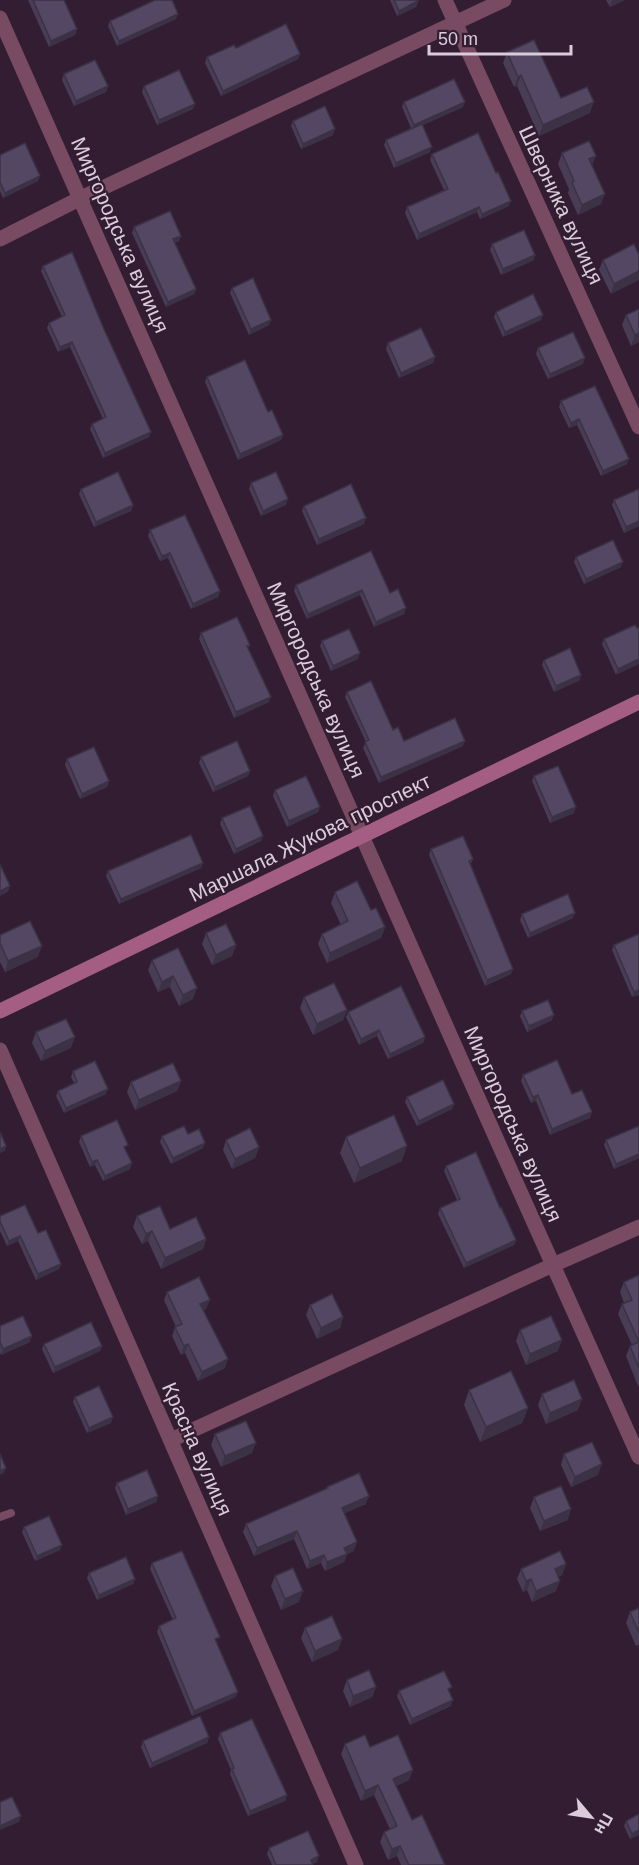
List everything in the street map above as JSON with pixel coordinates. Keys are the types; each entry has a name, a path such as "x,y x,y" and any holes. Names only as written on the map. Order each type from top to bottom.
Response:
{"street":[{"name":"Шверника вулиця","path":"445,0 639,426"},
{"path":"0,239 81,198 504,0"},
{"name":"Миргородська вулиця","path":"0,18 639,1457"},
{"name":"Маршала Жукова проспект","path":"0,1011 639,702"},
{"name":"Красна вулиця","path":"0,1050 356,1865"},
{"path":"171,1440 639,1227"}],"lane":[{"path":"0,1517 11,1513"}],"building":[{"path":"33,0 64,0 77,29 51,41"},
{"path":"155,0 172,0 178,14 119,41 110,21"},
{"path":"394,0 418,0 418,1 399,11"},
{"path":"286,24 300,54 223,91 207,57 234,45 236,48"},
{"path":"534,40 561,98 587,87 594,102 543,125 521,75 518,77 507,52"},
{"path":"95,60 108,86 76,101 64,74"},
{"path":"179,70 195,104 159,120 144,86"},
{"path":"454,79 465,102 414,125 404,102"},
{"path":"325,106 335,129 303,144 293,121"},
{"path":"422,124 432,147 396,163 386,140"},
{"path":"478,133 511,201 482,214 479,207 419,234 407,207 448,189 432,154"},
{"path":"589,141 596,156 589,159 605,194 582,205 562,153"},
{"path":"25,143 40,176 5,193 0,182 0,155"},
{"path":"170,211 181,236 173,239 196,289 168,302 134,227"},
{"path":"524,230 535,255 503,269 492,244"},
{"path":"634,244 639,255 639,271 614,284 603,260"},
{"path":"72,252 151,432 105,453 92,424 106,417 72,342 60,347 49,323 65,315 43,266"},
{"path":"253,278 271,320 251,329 232,288"},
{"path":"533,294 543,315 505,332 496,312"},
{"path":"639,309 639,333 635,335 626,315"},
{"path":"421,328 435,357 401,373 388,343"},
{"path":"573,332 585,358 550,374 538,348"},
{"path":"245,360 268,412 272,410 283,435 240,454 207,377"},
{"path":"595,386 629,459 603,471 579,419 571,423 561,401"},
{"path":"118,472 133,505 96,522 81,489"},
{"path":"276,472 288,499 263,511 251,483"},
{"path":"351,484 366,518 319,539 304,506"},
{"path":"639,489 639,521 626,527 614,500"},
{"path":"185,515 220,591 193,604 170,553 162,556 150,530"},
{"path":"613,540 623,562 586,579 576,557"},
{"path":"371,551 390,593 398,589 406,608 376,622 362,590 308,614 296,585"},
{"path":"237,617 250,645 247,646 271,697 236,712 201,633"},
{"path":"635,625 639,627 639,659 618,669 604,639"},
{"path":"349,629 360,653 333,666 322,641"},
{"path":"570,648 581,675 556,686 544,660"},
{"path":"371,681 393,730 398,727 404,741 455,718 465,741 381,777 365,742 369,740 347,692"},
{"path":"237,741 250,771 215,787 201,757"},
{"path":"94,747 109,781 82,794 67,759"},
{"path":"558,766 576,807 552,817 534,776"},
{"path":"306,776 320,807 289,821 275,790"},
{"path":"250,806 263,836 236,849 222,818"},
{"path":"191,835 203,863 121,899 108,871"},
{"path":"463,836 473,859 469,861 513,969 487,980 431,849"},
{"path":"0,864 10,886 0,891"},
{"path":"357,881 371,910 376,908 385,927 330,953 322,934 348,921 335,892"},
{"path":"568,894 575,913 530,933 522,914"},
{"path":"30,921 42,946 8,961 0,943 0,935"},
{"path":"226,924 236,945 216,955 206,933"},
{"path":"639,934 639,990 634,992 614,945"},
{"path":"178,948 197,988 183,995 173,976 162,982 152,960"},
{"path":"334,983 347,1010 317,1024 304,997"},
{"path":"401,986 425,1037 390,1054 379,1030 361,1039 348,1012"},
{"path":"548,1000 554,1015 529,1026 522,1011"},
{"path":"66,1019 75,1037 45,1051 36,1032"},
{"path":"557,1060 572,1094 582,1090 592,1112 552,1129 538,1095 533,1097 523,1075"},
{"path":"95,1061 108,1089 66,1108 58,1091 77,1082 73,1071"},
{"path":"173,1063 181,1081 139,1100 131,1082"},
{"path":"443,1080 454,1104 419,1121 407,1097"},
{"path":"394,1115 407,1146 360,1168 346,1137"},
{"path":"117,1120 128,1145 124,1147 132,1163 105,1176 97,1160 92,1162 81,1136"},
{"path":"184,1126 188,1134 199,1129 205,1143 173,1158 162,1136"},
{"path":"639,1126 639,1154 616,1164 606,1140"},
{"path":"250,1128 259,1147 235,1159 226,1140"},
{"path":"0,1132 6,1146 0,1149"},
{"path":"476,1152 516,1240 466,1263 440,1208 460,1199 446,1166"},
{"path":"25,1205 38,1233 46,1230 61,1264 38,1274 20,1236 9,1241 0,1221 0,1216"},
{"path":"160,1206 170,1229 196,1217 206,1239 165,1258 152,1231 146,1234 137,1216"},
{"path":"639,1275 639,1342 622,1304 632,1300 624,1282"},
{"path":"199,1277 210,1300 200,1304 228,1359 202,1372 188,1344 184,1346 175,1327 182,1324 167,1292"},
{"path":"332,1294 343,1317 321,1328 310,1305"},
{"path":"23,1316 32,1336 3,1349 0,1342 0,1326"},
{"path":"551,1316 562,1340 530,1354 520,1330"},
{"path":"91,1322 102,1346 55,1367 44,1344"},
{"path":"639,1342 639,1368 630,1346"},
{"path":"511,1371 528,1408 486,1427 469,1390"},
{"path":"574,1380 582,1399 550,1413 542,1394"},
{"path":"99,1386 113,1417 89,1428 75,1397"},
{"path":"246,1421 256,1443 225,1456 215,1434"},
{"path":"592,1442 602,1464 575,1477 564,1454"},
{"path":"0,1454 6,1468 0,1471"},
{"path":"147,1470 158,1496 128,1509 117,1483"},
{"path":"359,1473 369,1496 342,1508 357,1542 344,1548 347,1554 327,1562 324,1555 310,1561 297,1531 257,1548 246,1524"},
{"path":"561,1486 571,1509 544,1521 534,1497"},
{"path":"49,1516 62,1545 37,1556 24,1527"},
{"path":"182,1551 220,1637 215,1639 238,1692 194,1711 159,1626 176,1618 152,1563"},
{"path":"560,1551 566,1564 555,1569 560,1581 536,1591 531,1579 526,1581 521,1569"},
{"path":"126,1557 135,1579 99,1595 89,1573"},
{"path":"293,1568 303,1591 285,1599 275,1576"},
{"path":"639,1608 639,1633 630,1612"},
{"path":"332,1616 342,1639 315,1651 305,1628"},
{"path":"369,1670 376,1687 353,1696 347,1680"},
{"path":"444,1671 452,1687 448,1689 453,1700 412,1719 399,1691"},
{"path":"200,1716 209,1737 152,1763 143,1741"},
{"path":"252,1719 287,1795 250,1811 220,1733"},
{"path":"365,1735 370,1747 398,1735 413,1770 393,1779 412,1820 422,1815 445,1865 409,1865 400,1846 392,1849 384,1832 397,1826 378,1785 365,1791 345,1744"},
{"path":"12,1797 21,1816 0,1826 0,1802"},
{"path":"639,1814 639,1830 632,1834 626,1821"},
{"path":"308,1831 319,1856 311,1860 313,1865 276,1865 269,1848"}]}
